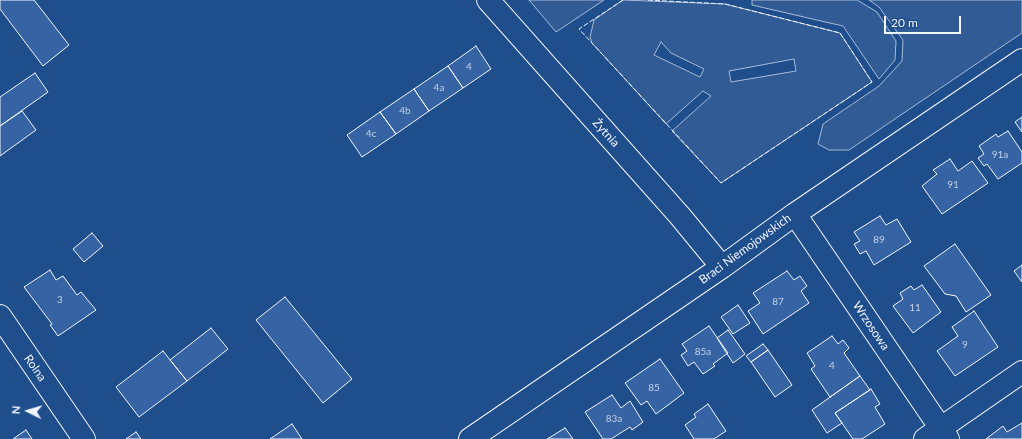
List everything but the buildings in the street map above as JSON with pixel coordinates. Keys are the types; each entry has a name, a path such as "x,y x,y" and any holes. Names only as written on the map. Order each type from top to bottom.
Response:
{"street":[{"name":"Żytnia","path":"488,0 680,216 722,267"},
{"name":"Braci Niemojowskich","path":"470,439 722,267 795,214 1022,60"},
{"name":"Wrzosowa","path":"795,214 938,435"},
{"name":"Rolna","path":"0,316 84,439"},
{"path":"938,435 1022,372"}],"shaded area":[{"path":"529,0 604,0 556,32"},
{"path":"623,0 725,4 840,33 872,82 721,183 672,131 711,96 703,91 666,124 592,43 590,37 594,20","holes":["661,42 671,53 704,69 700,77 654,55","794,59 796,71 731,82 729,71"]},
{"path":"752,0 857,0 877,12 896,41 895,60 879,79 843,26 752,5"},
{"path":"869,0 1022,0 1022,33 849,150 829,150 818,144 823,124 879,86 902,61 903,40 879,7"}],"fence":[{"path":"623,0 579,29 721,183 872,82 840,33 725,4 646,0"}]}
